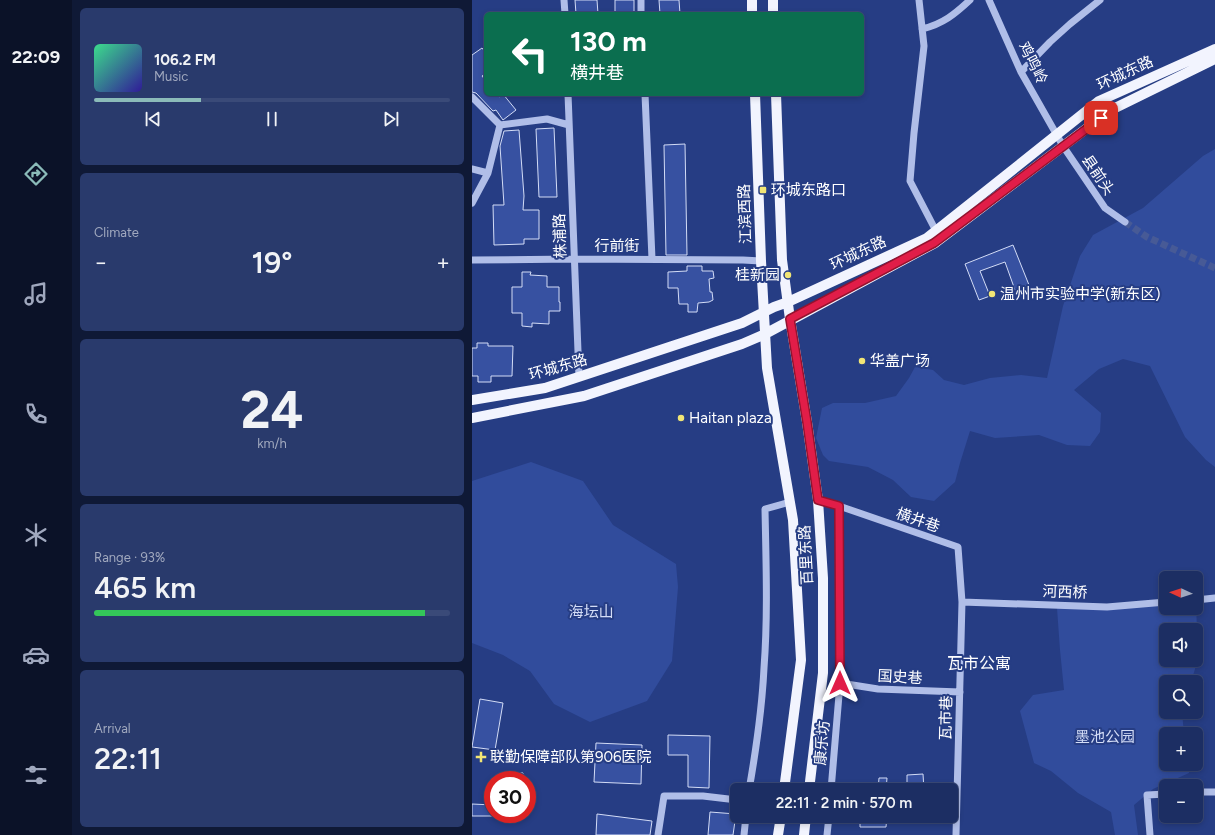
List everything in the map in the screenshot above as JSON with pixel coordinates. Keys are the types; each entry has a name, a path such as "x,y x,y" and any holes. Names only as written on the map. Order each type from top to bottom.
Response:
{"main road":[{"path":"752,0 752,12"},
{"path":"773,0 773,12"},
{"name":"环城东路","path":"472,400 545,388 742,324 764,312 928,238 1099,101 1215,49"},
{"name":"环城东路","path":"472,418 584,396 742,344 765,334 790,319 934,243 1111,110 1215,59"},
{"name":"江滨西路","path":"755,96 765,334"},
{"path":"776,96 782,260 790,319"},
{"name":"百里东路","path":"790,319 818,500 823,578 824,673 810,783"},
{"name":"百里东路","path":"765,334 768,374 793,520 801,660 785,783"},
{"path":"778,835 780,823"},
{"path":"804,835 805,823"}],"street":[{"path":"564,0 565,12"},
{"path":"641,0 642,12"},
{"path":"919,0 924,46 910,181 936,231"},
{"path":"922,29 939,24 970,0"},
{"name":"鸡鸣岭","path":"989,0 1021,72 1057,135"},
{"path":"1021,72 1050,42 1100,0"},
{"name":"株浦路","path":"568,96 579,377"},
{"path":"645,96 652,259"},
{"path":"472,97 500,125"},
{"path":"500,125 547,119 569,125"},
{"path":"472,203 488,172 500,125"},
{"name":"县前头","path":"1057,135 1105,208 1125,222"},
{"path":"472,169 488,172"},
{"name":"行前街","path":"472,260 652,259 761,261"},
{"name":"横井巷","path":"818,500 958,547 962,602"},
{"path":"750,783 757,741 764,669 767,589 765,509 790,502"},
{"name":"康乐坊","path":"832,783 840,683 839,506"},
{"path":"1203,599 1215,598"},
{"name":"河西桥","path":"962,602 1107,607 1159,603"},
{"name":"瓦市巷","path":"956,835 962,602"},
{"name":"国史巷","path":"840,683 878,689 960,692"},
{"path":"1203,792 1215,792"},
{"path":"1150,835 1147,794 1159,794"},
{"path":"658,835 664,796 703,796 730,799"},
{"path":"744,835 745,823"},
{"path":"827,835 828,823"}],"green space":[{"path":"1215,149 1215,467 1206,460 1185,437 1150,366 1123,359 1099,369 1074,390 1101,413 1100,432 1090,446 1067,445 1039,435 995,438 970,431 955,482 934,501 911,497 893,480 868,467 829,461 823,455 816,438 822,408 833,403 865,403 896,396 915,367 933,370 944,380 964,385 990,378 1021,375 1047,378 1063,306 1080,256 1093,235 1143,208 1203,156"},
{"name":"海坛山","path":"531,462 583,481 613,525 676,564 678,587 672,661 647,701 590,722 554,704 530,671 503,655 472,643 472,481"},
{"name":"墨池公园","path":"1159,602 1159,615 1196,615 1197,623 1159,623 1159,667 1196,667 1193,675 1159,675 1159,719 1183,719 1183,727 1159,727 1159,771 1189,771 1189,773 1176,779 1159,779 1159,786 1153,789 1134,805 1138,835 1115,835 1111,812 1078,793 1051,771 1034,763 1020,711 1033,695 1064,690 1057,608"}],"building":[{"path":"575,0 597,0 598,12 576,12"},
{"path":"615,0 634,0 634,12 615,12"},
{"path":"659,0 679,0 680,12 660,12"},
{"path":"482,48 484,50 484,74 482,76 484,78 484,96 505,96 516,110 503,120 496,110 493,111 476,93 472,92 472,55"},
{"path":"554,128 557,197 539,197 536,129"},
{"path":"519,130 524,196 523,210 539,210 539,239 524,239 524,244 494,245 493,205 504,205 500,146 504,131"},
{"path":"685,144 687,255 666,255 664,145"},
{"path":"1013,245 1029,285 1015,290 1005,262 980,271 990,296 979,300 965,264"},
{"path":"687,266 702,266 702,271 713,271 714,278 709,279 710,292 712,292 713,300 698,303 697,312 688,312 688,304 679,304 678,288 668,288 668,272 687,271"},
{"path":"522,272 531,272 530,275 547,276 547,287 559,287 560,311 549,311 549,324 532,323 532,327 522,326 522,313 512,313 512,287 522,287"},
{"path":"477,343 488,343 488,346 513,346 512,376 491,376 491,382 478,382 478,376 472,376 472,348 477,348"},
{"path":"480,699 503,703 495,750 472,747"},
{"path":"668,735 710,736 709,788 688,787 688,755 668,755"},
{"path":"596,743 642,745 641,784 594,782"},
{"path":"923,774 924,783 907,783 907,775"},
{"path":"879,778 887,778 887,783 879,783"},
{"path":"472,804 484,805 484,816 472,816"},
{"path":"710,812 730,814 730,823 735,823 733,835 708,835"},
{"path":"597,814 652,821 650,835 596,835"},
{"path":"860,823 886,823 886,827 860,827"}],"tunnel":[{"path":"1125,222 1147,237 1215,268"}],"place":[{"name":"环城东路口","path":"763,190"},
{"name":"桂新园","path":"788,275"},
{"name":"温州市实验中学(新东区)","path":"992,294"},
{"name":"华盖广场","path":"862,361"},
{"name":"Haitan plaza","path":"681,418"},
{"name":"联勤保障部队第906医院","path":"481,757"}],"district":[{"name":"瓦市公寓","path":"979,663"}],"route":[{"path":"840,683 839,506 818,500 790,319 934,243 1101,118"}]}
